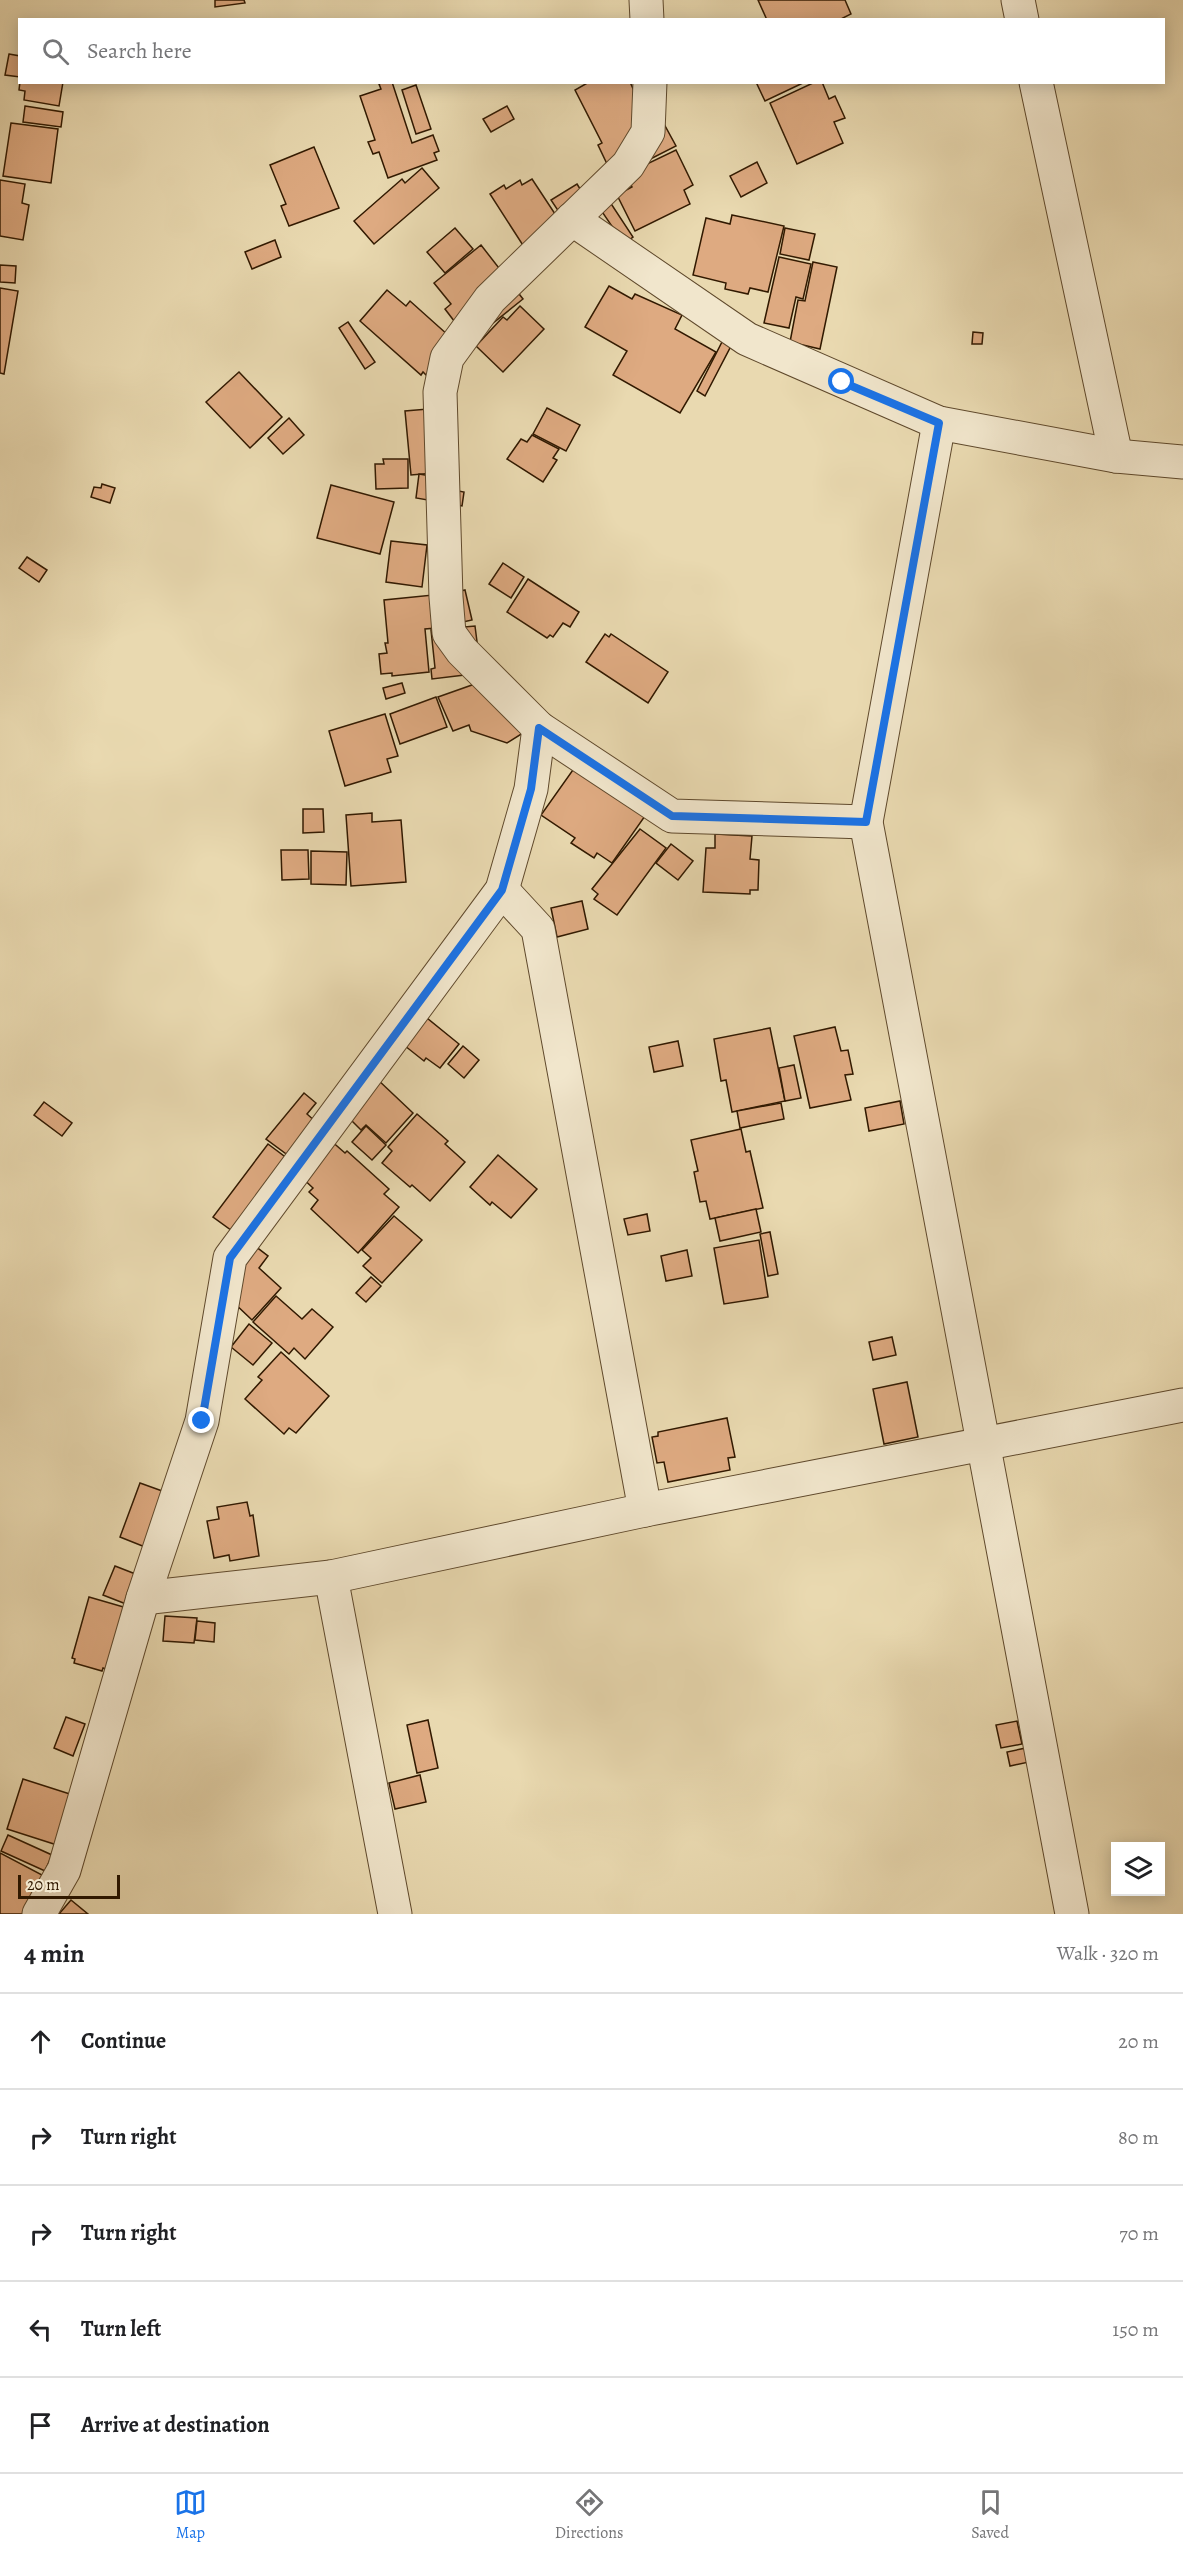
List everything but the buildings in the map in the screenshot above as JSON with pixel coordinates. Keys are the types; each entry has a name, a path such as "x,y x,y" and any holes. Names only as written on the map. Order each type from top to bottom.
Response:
{"street":[{"path":"646,0 647,18"},
{"path":"1018,0 1022,18"},
{"path":"650,84 648,132 628,165 490,299 447,358 440,392 449,633 462,651 539,728 672,816 866,822"},
{"path":"1036,84 1116,456"},
{"path":"573,219 747,339 939,423 1116,456 1183,462"},
{"path":"939,423 866,822 1072,1914"},
{"path":"39,1914 64,1870 143,1598 202,1421 230,1258 502,890 531,789 539,728"},
{"path":"502,890 538,929 645,1510"},
{"path":"143,1598 331,1577 645,1510 982,1442 1183,1405"},
{"path":"331,1577 395,1914"}],"route":[{"path":"202,1421 230,1258 502,890 531,789 539,728 672,816 866,822 939,423 842,382"}]}
